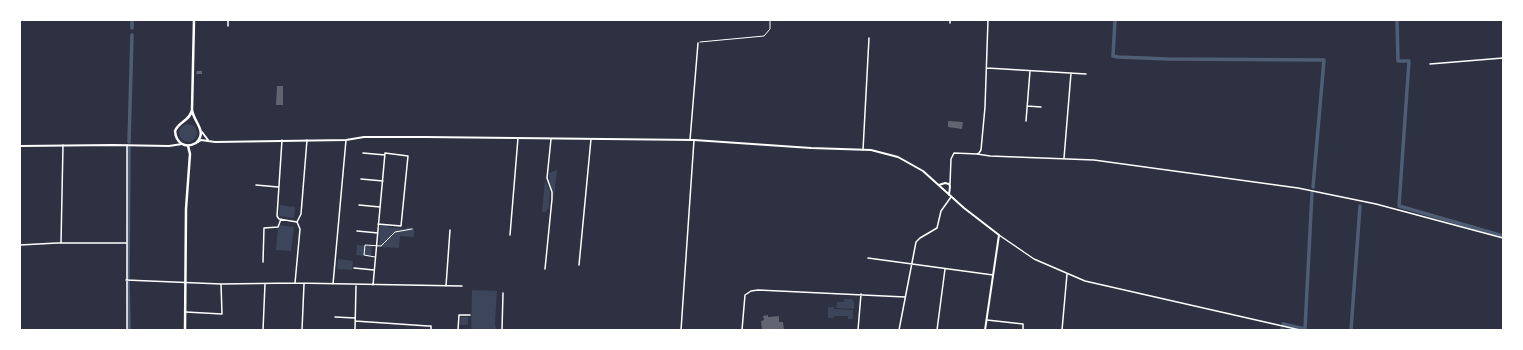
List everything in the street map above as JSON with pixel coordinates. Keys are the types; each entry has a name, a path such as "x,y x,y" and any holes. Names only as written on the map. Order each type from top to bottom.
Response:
{"main road":[{"path":"192,110 201,132 198,142 187,146 182,144 177,139 175,131 179,124 186,120 191,114 192,110 194,20"},
{"path":"186,120 197,123"},
{"path":"190,154 194,144"},
{"path":"185,330 186,209 190,154 187,146"}],"street":[{"path":"228,20 228,26"},
{"path":"977,154 980,153 982,144 987,68 988,20"},
{"path":"863,150 869,38"},
{"path":"690,140 698,43"},
{"path":"1430,64 1503,58"},
{"path":"987,68 1086,74"},
{"path":"1026,121 1030,71"},
{"path":"1064,158 1071,73"},
{"path":"1027,106 1041,107"},
{"path":"201,132 208,141"},
{"path":"198,142 346,140 364,137 694,140 884,152 898,157 923,171 951,197 999,235 1034,259 1067,274 1085,281 1300,330"},
{"path":"510,235 518,138"},
{"path":"174,145 177,139"},
{"path":"545,269 552,199 552,192 547,178 551,139"},
{"path":"282,140 276,214 281,219 297,222"},
{"path":"295,283 300,229 297,222 301,214 307,140"},
{"path":"333,284 346,140"},
{"path":"579,265 591,140"},
{"path":"681,330 694,140"},
{"path":"20,146 162,146 182,144"},
{"path":"61,243 63,145"},
{"path":"127,145 127,330"},
{"path":"949,195 951,159 954,153 957,152 990,156 1064,158 1123,164 1298,188 1376,204 1503,238"},
{"path":"363,153 385,155 385,153 408,156 401,226 378,224"},
{"path":"373,285 385,155"},
{"path":"361,179 383,181"},
{"path":"938,185 946,183 950,179"},
{"path":"946,183 950,185"},
{"path":"942,188 943,184"},
{"path":"256,185 278,187"},
{"path":"945,190 949,189"},
{"path":"899,330 916,242 920,238 938,228 941,211 951,197"},
{"path":"359,205 380,207"},
{"path":"263,262 264,228 278,227 281,219"},
{"path":"375,257 364,255 365,245 382,246 397,231 412,229"},
{"path":"446,286 450,230"},
{"path":"356,231 378,233"},
{"path":"985,330 999,235"},
{"path":"20,245 61,243 126,243"},
{"path":"868,258 993,275"},
{"path":"354,268 374,270"},
{"path":"937,330 945,269"},
{"path":"1062,330 1067,274"},
{"path":"126,280 221,284 295,283 462,286"},
{"path":"185,312 222,314 221,284"},
{"path":"264,330 265,284"},
{"path":"302,330 304,284"},
{"path":"355,330 356,285"},
{"path":"742,330 744,300 746,294 751,291 861,294 905,297"},
{"path":"502,330 503,293"},
{"path":"858,330 861,294"},
{"path":"458,330 459,315 470,315"},
{"path":"335,317 355,318"},
{"path":"986,320 1023,324 1022,330"},
{"path":"355,321 431,326 431,330"}],"path":[{"path":"698,43 764,36 770,29 770,20"}],"shaded area":[{"path":"188,124 194,127 197,133 194,139 188,142 182,139 179,133 182,127"},
{"path":"557,170 554,197 549,179 549,173"},
{"path":"545,180 550,192 549,208 545,212 542,212"},
{"path":"280,205 295,207 294,218 279,216"},
{"path":"380,224 387,227 406,229 407,227 414,228 414,237 400,236 399,248 379,247"},
{"path":"278,225 294,227 291,251 276,250"},
{"path":"357,245 372,246 371,257 356,255"},
{"path":"338,259 353,261 352,270 337,269"},
{"path":"472,290 497,291 496,330 471,330"},
{"path":"844,299 852,299 854,302 854,309 836,308 837,302 844,302"},
{"path":"828,307 834,307 834,309 853,310 853,319 848,319 848,316 834,316 834,318 828,318"},
{"path":"461,317 468,317 468,325 460,325"}],"building":[{"path":"197,71 202,71 202,74 196,74"},
{"path":"277,86 283,86 283,105 276,105"},
{"path":"948,121 963,122 962,129 948,127"},
{"path":"768,315 768,317 779,316 779,322 783,322 784,330 762,330 761,321 764,320 763,316"}],"waterway":[{"path":"132,20 132,28"},
{"path":"1115,20 1113,56 1118,57 1168,59 1324,60 1313,187"},
{"path":"1397,20 1398,61 1409,61 1399,206 1503,236"},
{"path":"129,142 132,35"},
{"path":"128,278 129,148"},
{"path":"1283,324 1305,329 1312,193"},
{"path":"1351,330 1360,206"},
{"path":"128,282 129,330"}]}
